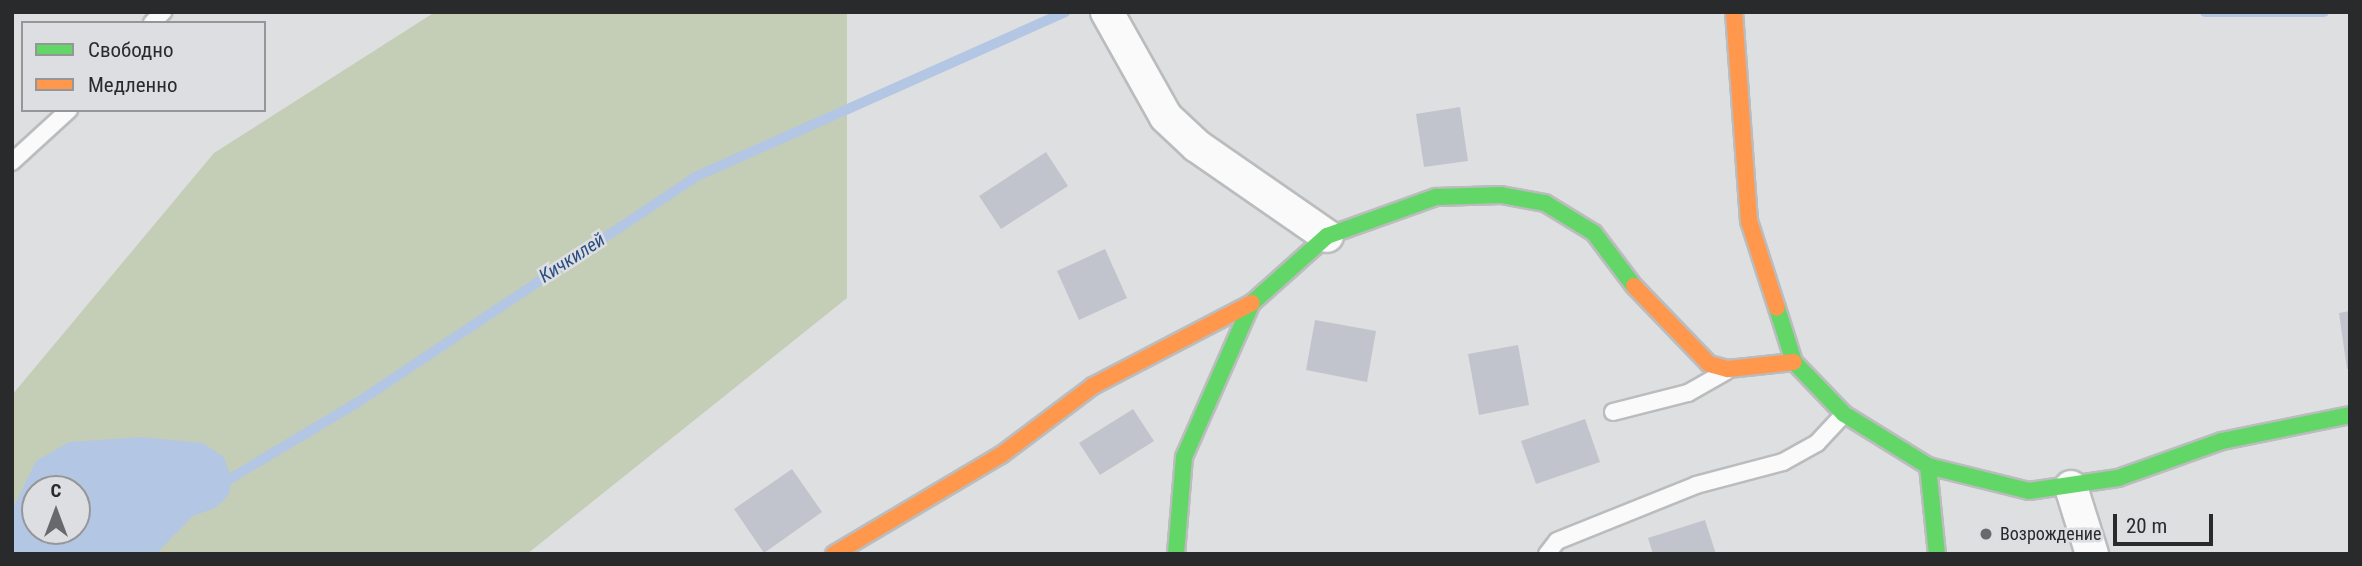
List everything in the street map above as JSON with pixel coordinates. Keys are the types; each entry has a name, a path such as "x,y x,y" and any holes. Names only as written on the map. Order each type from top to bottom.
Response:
{"street":[{"path":"1107,12 1139,78 1166,117 1197,146 1327,236"},
{"path":"1734,12 1749,221 1794,362 1844,414 1928,466 1991,486 2071,487 2118,478 2222,441 2350,415"},
{"path":"834,554 1001,455 1093,386 1252,303 1327,236 1436,197 1501,195 1545,203 1594,233 1692,352 1728,369 1794,362"},
{"path":"1176,554 1184,457 1252,303"},
{"path":"1928,466 1937,554"},
{"path":"2071,487 2092,554"}],"lane":[{"path":"12,162 67,112"},
{"path":"1613,412 1688,393 1728,369"},
{"path":"1546,554 1557,541 1696,485 1783,462 1817,443 1844,414"}],"green space":[{"path":"435,12 847,12 847,298 527,554 12,554 12,395 214,153"}],"water":[{"path":"142,437 203,443 224,457 232,481 228,496 215,508 193,516 156,554 12,554 12,510 21,492 21,545 91,545 91,475 29,475 36,461 69,442"}],"building":[{"path":"1460,107 1468,161 1424,167 1416,114"},
{"path":"1046,152 1068,186 1001,229 979,196"},
{"path":"1105,249 1127,298 1079,320 1057,271"},
{"path":"2350,311 2350,369 2347,369 2339,313"},
{"path":"1315,320 1376,331 1367,382 1306,370"},
{"path":"1518,345 1529,405 1479,415 1468,354"},
{"path":"1133,409 1154,441 1100,475 1079,443"},
{"path":"1585,419 1600,462 1536,484 1521,441"},
{"path":"792,469 822,512 764,553 734,509"},
{"path":"1705,520 1716,554 1653,554 1648,538"}],"waterway":[{"name":"Кичкилей","path":"223,483 355,404 695,177 1065,12"},
{"name":"Кичкилей","path":"2205,12 2324,12"}],"traffic: fast":[{"path":"1176,554 1184,457 1252,303 1327,236 1436,197 1501,195 1545,203 1594,233 1634,286"},
{"path":"1777,308 1794,362 1844,414 1928,466 2029,491 2118,478 2222,441 2350,415"},
{"path":"1928,466 1937,554"}],"traffic: slow":[{"path":"1734,12 1749,221 1777,308"},
{"path":"1634,286 1709,364 1728,369 1794,362"},
{"path":"834,554 1001,455 1093,386 1252,303"}],"place":[{"name":"Возрождение","path":"1986,534"}]}
